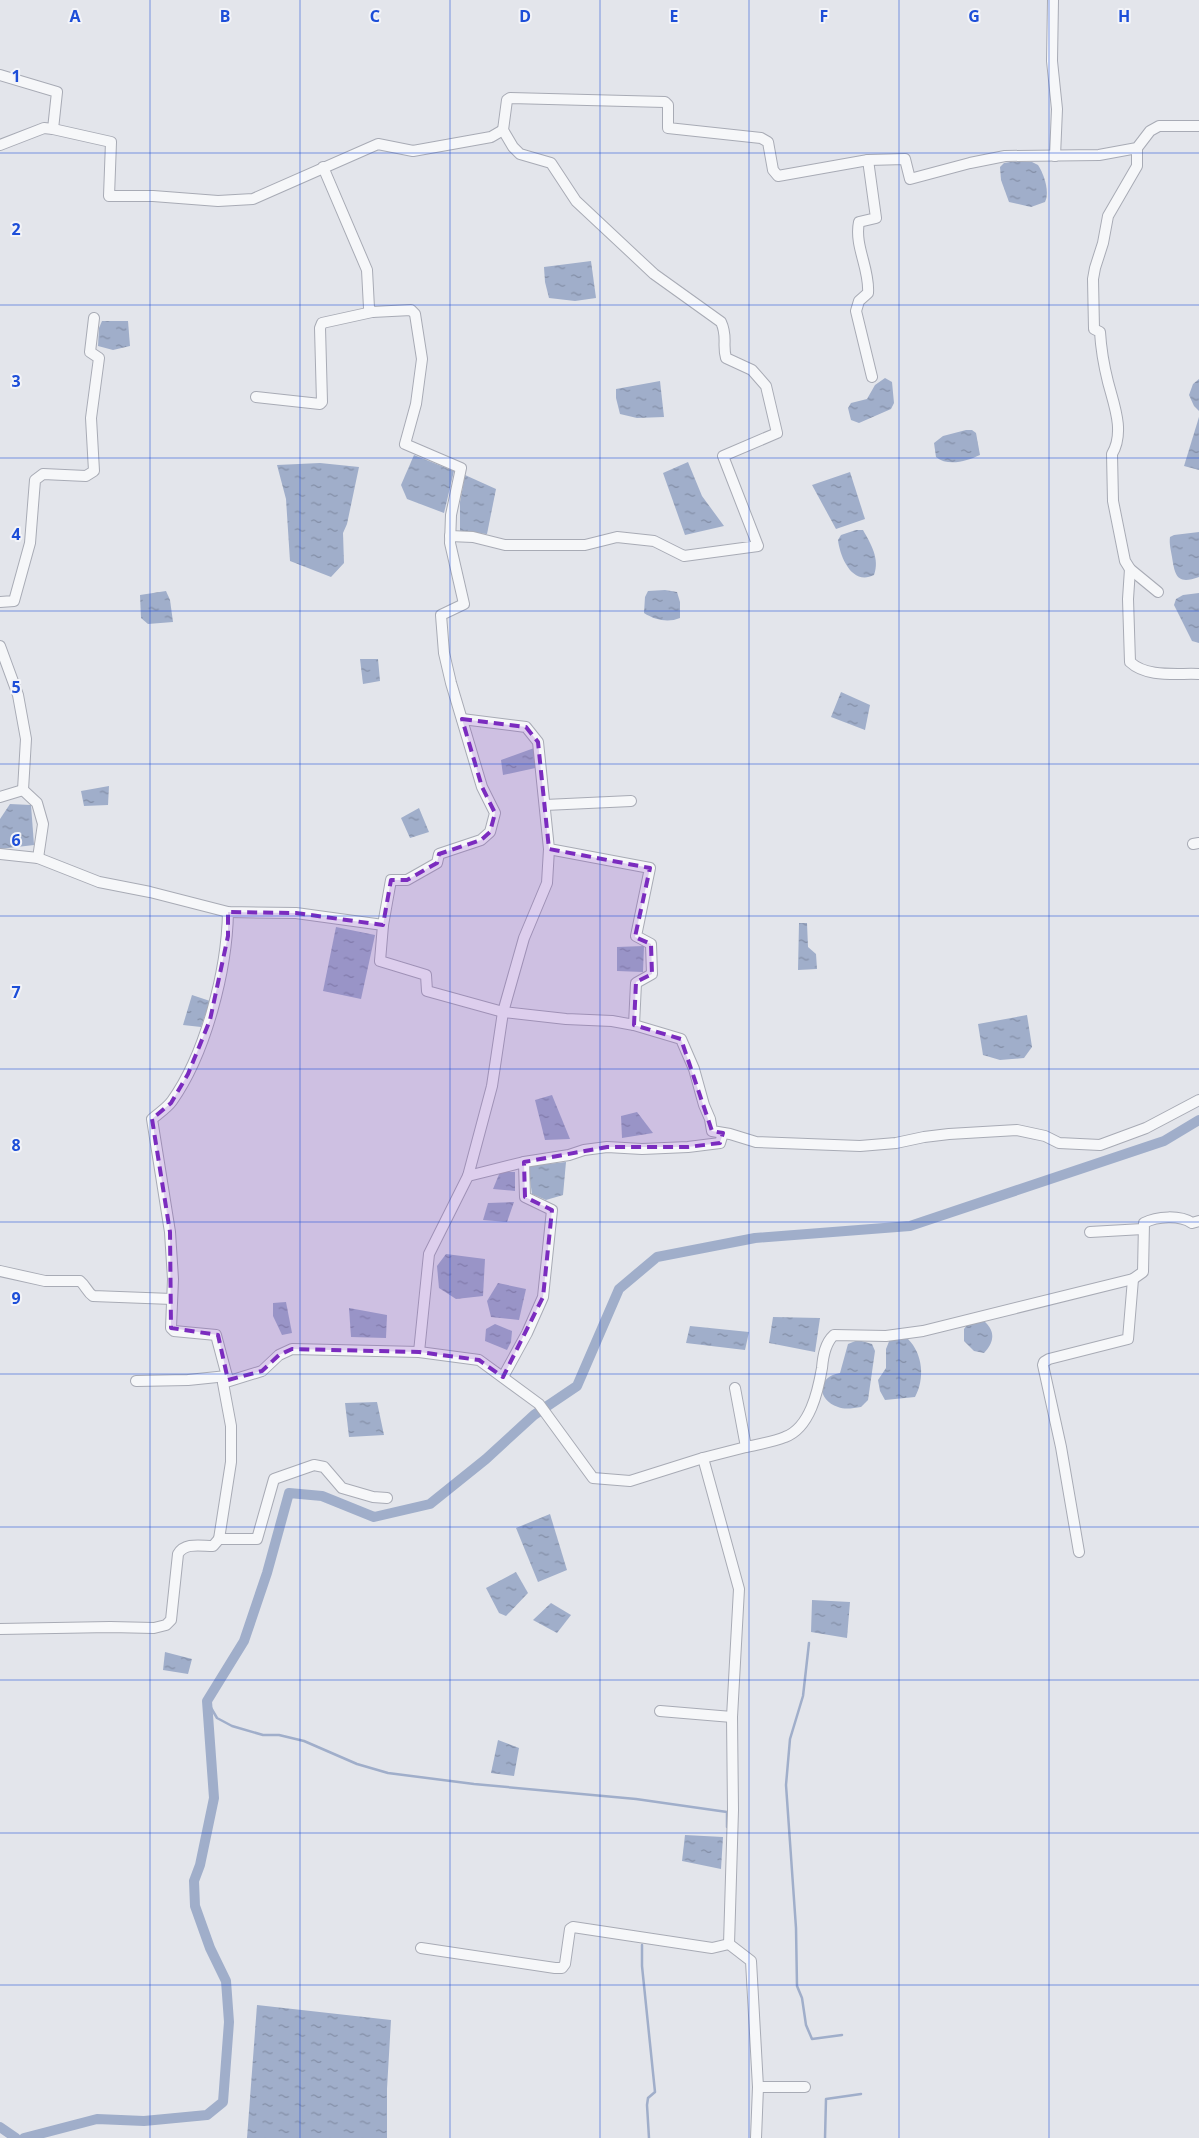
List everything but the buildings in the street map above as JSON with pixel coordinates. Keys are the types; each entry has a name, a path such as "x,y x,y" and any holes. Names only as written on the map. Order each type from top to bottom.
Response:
{"street":[{"path":"1053,0 1052,60 1057,109 1055,156"},
{"path":"0,75 57,92 53,129"},
{"path":"450,536 474,537 505,545 585,545 617,537 654,542 684,556 758,546 723,456 777,433 766,386 752,370 726,358 724,351 726,333 721,322 654,274 576,201 550,163 520,154 503,130 507,100 510,98 665,102 668,105 668,128 761,138 768,142 773,170 778,176 868,160 905,159 910,179 1005,156 1099,155 1137,148"},
{"path":"1158,592 1130,569 1122,552 1113,501 1112,454 1116,448 1117,413 1102,350 1100,332 1094,329 1092,279 1103,243 1108,216 1137,166 1137,148 1150,132 1159,126 1199,126"},
{"path":"0,145 44,128 111,142 109,196 153,196 218,201 253,199 378,144 413,151 491,137 503,130"},
{"path":"868,160 876,218 860,222 858,231 869,288 868,293 859,301 856,311 872,377"},
{"path":"323,167 367,270 369,308 372,312"},
{"path":"256,397 320,404 322,402 320,328 322,324 372,312 411,310 416,314 422,359 416,404 405,444 461,468 451,515 450,536 464,604 441,615 444,653 482,787 495,813 490,832 481,840 439,854 437,863 407,880 391,880 380,961 426,975 427,991 503,1012 566,1020 612,1020 681,1039 694,1069 712,1131 756,1142 860,1146 896,1144 924,1137 950,1134 1017,1130 1045,1136 1060,1143 1100,1145 1146,1128 1199,1100"},
{"path":"0,602 14,602 30,543 35,480 43,474 86,476 94,471 91,418 99,358 90,352 94,318"},
{"path":"1130,569 1128,600 1130,662 1136,668 1159,673 1199,674"},
{"path":"0,646 18,695 26,739 23,790"},
{"path":"420,1352 429,1254 468,1176 492,1086 503,1012 524,938 547,883 549,850 538,742 526,727 462,720"},
{"path":"0,798 23,790"},
{"path":"23,790 38,803 43,824 38,858"},
{"path":"545,805 631,801"},
{"path":"549,850 650,868 636,938 651,944 652,974 636,982 634,1025"},
{"path":"0,854 38,858 99,882 150,892 228,912 296,913 384,925"},
{"path":"228,912 228,936 210,1020 188,1074 171,1102 152,1119 170,1232 173,1278 171,1328 174,1331 216,1335 228,1378"},
{"path":"468,1176 524,1162 569,1155 584,1150 607,1147 642,1149 688,1148 720,1143 724,1133"},
{"path":"503,1377 527,1333 543,1297 552,1210 525,1197 524,1162"},
{"path":"136,1380 228,1378 262,1371 279,1355 292,1349 420,1352 479,1360 539,1404 593,1478 630,1481 703,1458 786,1437 806,1419 818,1390 823,1359 829,1340 834,1336 886,1336 923,1331 1133,1279 1143,1272 1144,1223 1167,1218 1185,1219 1192,1223 1199,1221"},
{"path":"1090,1232 1143,1229"},
{"path":"0,1271 45,1281 80,1282 85,1284 89,1293 94,1296 172,1299"},
{"path":"1079,1552 1061,1447 1043,1366 1044,1362 1049,1359 1128,1339 1133,1279"},
{"path":"0,1629 154,1628 166,1625 171,1620 178,1554 185,1546 213,1546 219,1539 232,1462 230,1426 223,1386 223,1383 228,1378"},
{"path":"735,1388 746,1447"},
{"path":"703,1458 739,1589 732,1716 733,1828 729,1944"},
{"path":"219,1539 257,1539 274,1479 314,1465 324,1467 342,1488 387,1498"},
{"path":"660,1711 732,1716"},
{"path":"421,1948 562,1968 565,1964 570,1929 573,1927 712,1948 729,1944"},
{"path":"729,1944 751,1961 758,2087 756,2138"},
{"path":"758,2087 805,2087"}],"highlighted area":[{"path":"462,719 526,727 538,742 549,849 650,868 635,937 651,944 652,974 636,982 634,1025 681,1039 712,1131 723,1133 720,1143 688,1147 607,1147 524,1162 525,1197 552,1210 543,1297 503,1377 479,1360 419,1352 292,1349 279,1355 262,1371 228,1380 218,1335 171,1328 170,1232 152,1119 171,1103 188,1074 210,1020 228,936 228,912 296,913 383,925 391,880 407,880 437,863 439,854 481,840 490,832 495,813 482,787"}],"water":[{"path":"1032,162 1038,165 1046,183 1047,193 1045,202 1031,207 1009,202 1001,180 1000,167 1004,163"},
{"path":"591,261 596,298 575,301 549,298 544,267"},
{"path":"102,321 128,321 130,346 113,350 98,346 99,328"},
{"path":"885,378 892,382 894,403 891,409 859,423 851,420 848,408 851,403 867,399 875,385"},
{"path":"1199,379 1199,411 1194,406 1189,395 1193,384"},
{"path":"660,381 664,417 637,418 620,414 616,389"},
{"path":"1199,417 1199,470 1184,466"},
{"path":"972,430 976,433 980,455 964,461 952,462 946,462 936,457 934,443 943,436"},
{"path":"414,455 454,471 444,513 407,499 401,485"},
{"path":"688,462 702,496 724,526 685,535 663,473"},
{"path":"320,463 359,467 347,524 343,533 344,563 331,577 290,561 286,499 277,465"},
{"path":"850,472 865,519 836,529 812,485"},
{"path":"465,475 496,489 487,534 460,532 460,502"},
{"path":"856,530 863,530 872,546 876,563 874,575 859,577 848,568 841,554 838,540 841,535"},
{"path":"1199,532 1199,577 1182,579 1178,577 1174,569 1170,537"},
{"path":"665,590 677,592 680,602 680,618 662,620 644,613 645,597 648,591"},
{"path":"166,591 170,600 173,622 148,624 141,618 140,595"},
{"path":"1199,593 1199,643 1192,641 1174,605 1176,599 1183,595"},
{"path":"360,659 378,659 380,681 363,684"},
{"path":"841,692 870,705 865,730 831,717"},
{"path":"537,747 540,767 503,775 501,760"},
{"path":"109,786 108,805 84,806 81,791"},
{"path":"10,804 31,805 34,845 0,849 0,819"},
{"path":"419,808 429,832 410,838 401,818"},
{"path":"799,923 807,923 808,947 816,954 817,969 798,970"},
{"path":"336,927 375,935 361,999 323,991"},
{"path":"644,946 643,972 617,971 617,947"},
{"path":"192,995 210,1001 201,1027 183,1025"},
{"path":"1027,1015 1032,1047 1024,1058 1000,1060 983,1055 978,1024"},
{"path":"552,1095 570,1139 545,1140 535,1100"},
{"path":"637,1112 653,1133 622,1138 621,1116"},
{"path":"566,1162 563,1195 546,1200 532,1194 528,1166"},
{"path":"500,1172 515,1172 515,1191 493,1189"},
{"path":"514,1202 507,1222 483,1220 488,1203"},
{"path":"446,1254 485,1259 483,1296 456,1299 439,1288 437,1266"},
{"path":"498,1283 526,1289 519,1320 491,1317 487,1301"},
{"path":"286,1302 292,1333 282,1335 273,1316 273,1303"},
{"path":"349,1308 387,1315 386,1338 351,1337"},
{"path":"773,1317 820,1318 815,1352 769,1343"},
{"path":"970,1321 984,1321 992,1333 992,1341 984,1353 974,1351 964,1341 964,1329"},
{"path":"495,1324 512,1331 511,1342 507,1350 485,1341 486,1329"},
{"path":"690,1326 749,1332 745,1350 686,1343"},
{"path":"890,1339 908,1339 917,1352 921,1375 915,1397 885,1400 880,1391 878,1380 886,1368 886,1349"},
{"path":"858,1340 872,1344 875,1351 868,1400 861,1407 841,1408 831,1404 826,1399 822,1389 823,1384 832,1375 840,1373 848,1344"},
{"path":"377,1402 384,1435 349,1437 345,1403"},
{"path":"550,1514 567,1570 538,1582 516,1528"},
{"path":"516,1572 528,1593 506,1616 499,1613 486,1588"},
{"path":"812,1600 850,1602 847,1638 811,1632"},
{"path":"551,1603 571,1615 557,1633 533,1620"},
{"path":"165,1652 192,1659 188,1674 163,1670"},
{"path":"498,1740 519,1748 514,1776 491,1773"},
{"path":"685,1835 723,1837 721,1869 682,1861"},
{"path":"257,2005 391,2020 387,2089 387,2138 247,2138"}],"waterway":[{"path":"24,2138 97,2119 144,2121 207,2115 223,2102 229,2022 226,1981 210,1948 195,1906 194,1881 200,1865 214,1798 207,1701 244,1641 267,1573 289,1493 322,1496 374,1517 430,1504 486,1459 534,1415 577,1386 619,1289 657,1257 755,1238 910,1226 1164,1141 1199,1120"},
{"path":"809,1643 803,1696 790,1739 786,1785 796,1928 797,1986 802,1998 806,2025 812,2039 842,2035"},
{"path":"207,1701 217,1718 232,1726 263,1735 279,1735 304,1741 357,1764 388,1773 474,1784 636,1799 727,1812 727,1827"},
{"path":"642,1945 642,1966 655,2092 648,2098 647,2105 649,2138"},
{"path":"825,2138 826,2099 861,2094"},
{"path":"0,2127 16,2138"}]}
